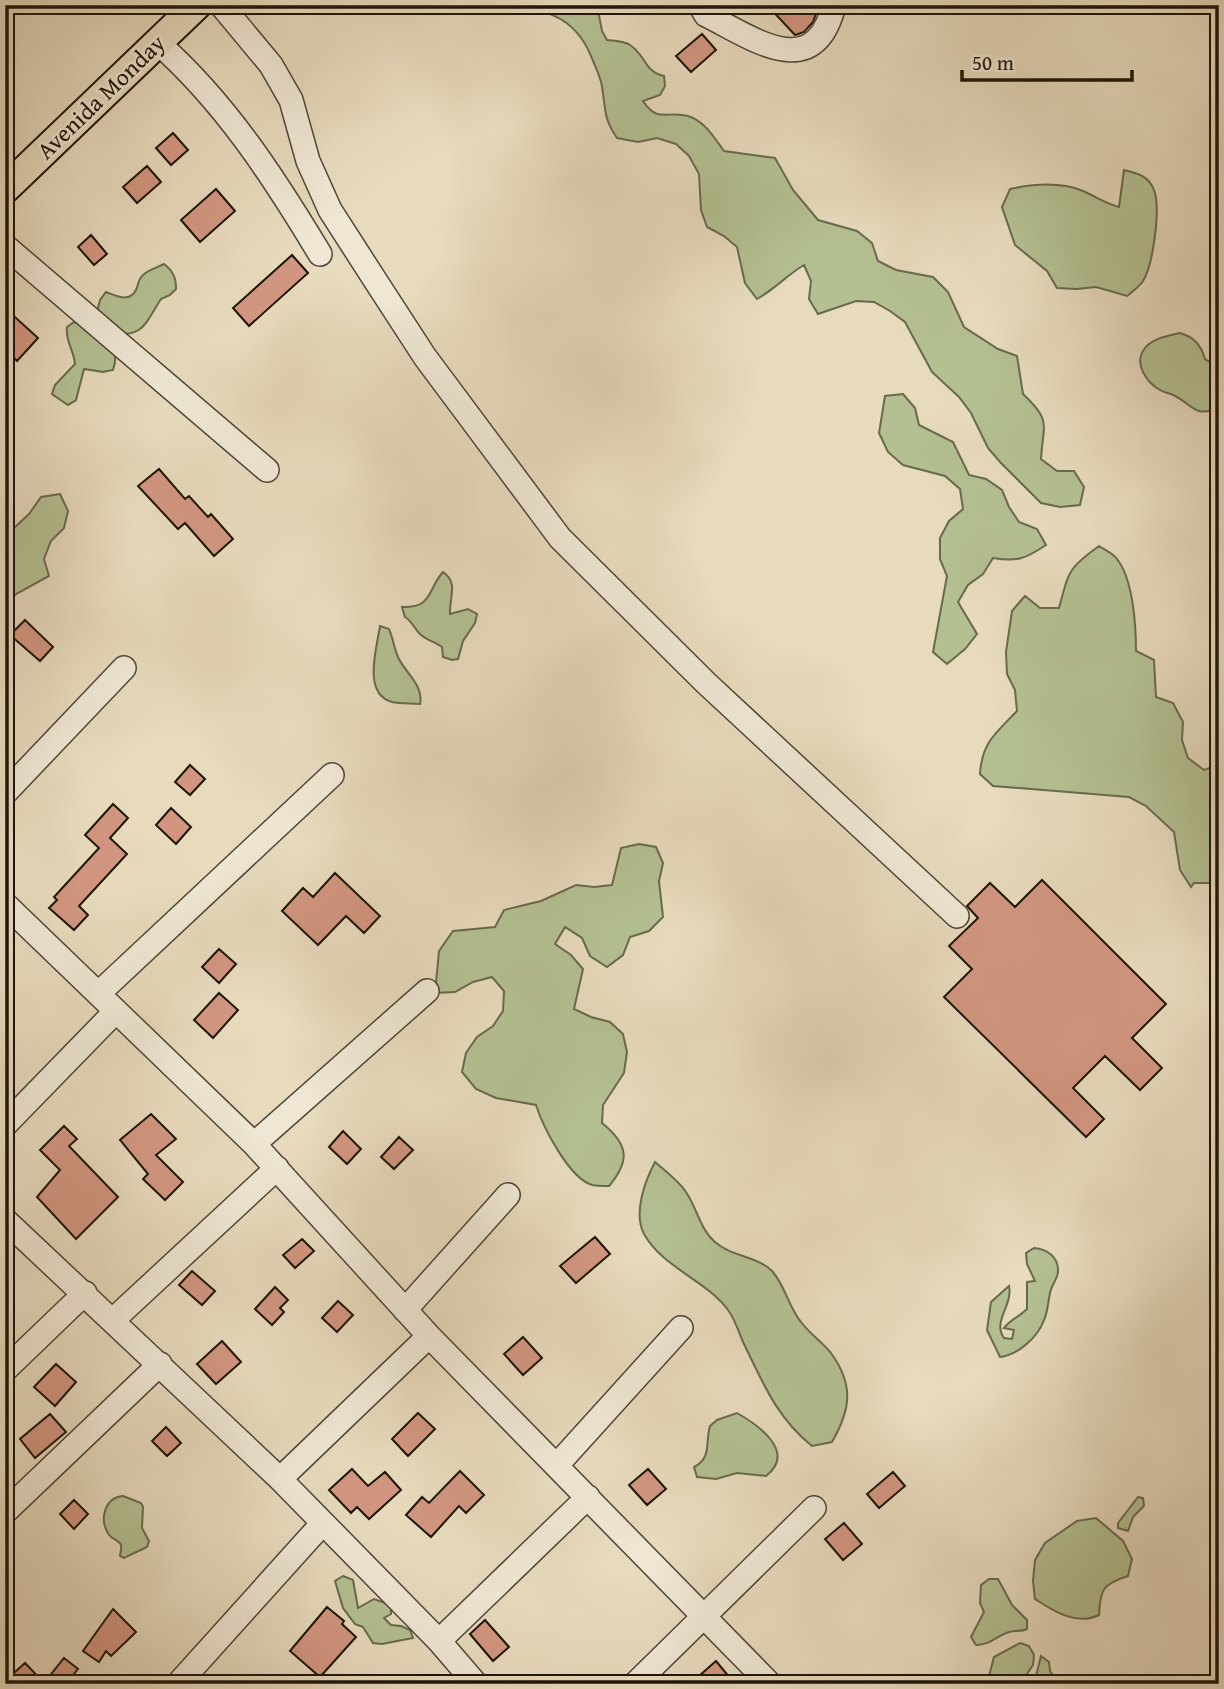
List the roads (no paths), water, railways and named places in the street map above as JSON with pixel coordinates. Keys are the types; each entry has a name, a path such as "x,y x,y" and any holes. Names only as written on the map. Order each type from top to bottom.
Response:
{"main road":[{"name":"Avenida Monday","path":"5,189 197,5"}],"street":[{"path":"221,5 246,33 291,100 308,161 330,210 375,281 425,357 560,538 706,683 957,916"},
{"path":"700,5 706,15 777,50 798,50 816,43 834,5"},
{"path":"157,41 181,63 233,121 274,178 320,254"},
{"path":"5,246 267,470"},
{"path":"5,793 124,668"},
{"path":"99,993 332,775"},
{"path":"5,904 254,1144 429,1336 771,1684"},
{"path":"254,1144 427,991"},
{"path":"5,1125 116,1011"},
{"path":"113,1320 277,1168"},
{"path":"405,1310 508,1195"},
{"path":"5,1220 279,1479 439,1641 476,1684"},
{"path":"5,1370 85,1293"},
{"path":"558,1465 681,1328"},
{"path":"279,1479 429,1336"},
{"path":"5,1512 160,1364"},
{"path":"439,1641 588,1497"},
{"path":"635,1684 814,1508"},
{"path":"178,1684 322,1524"}]}
